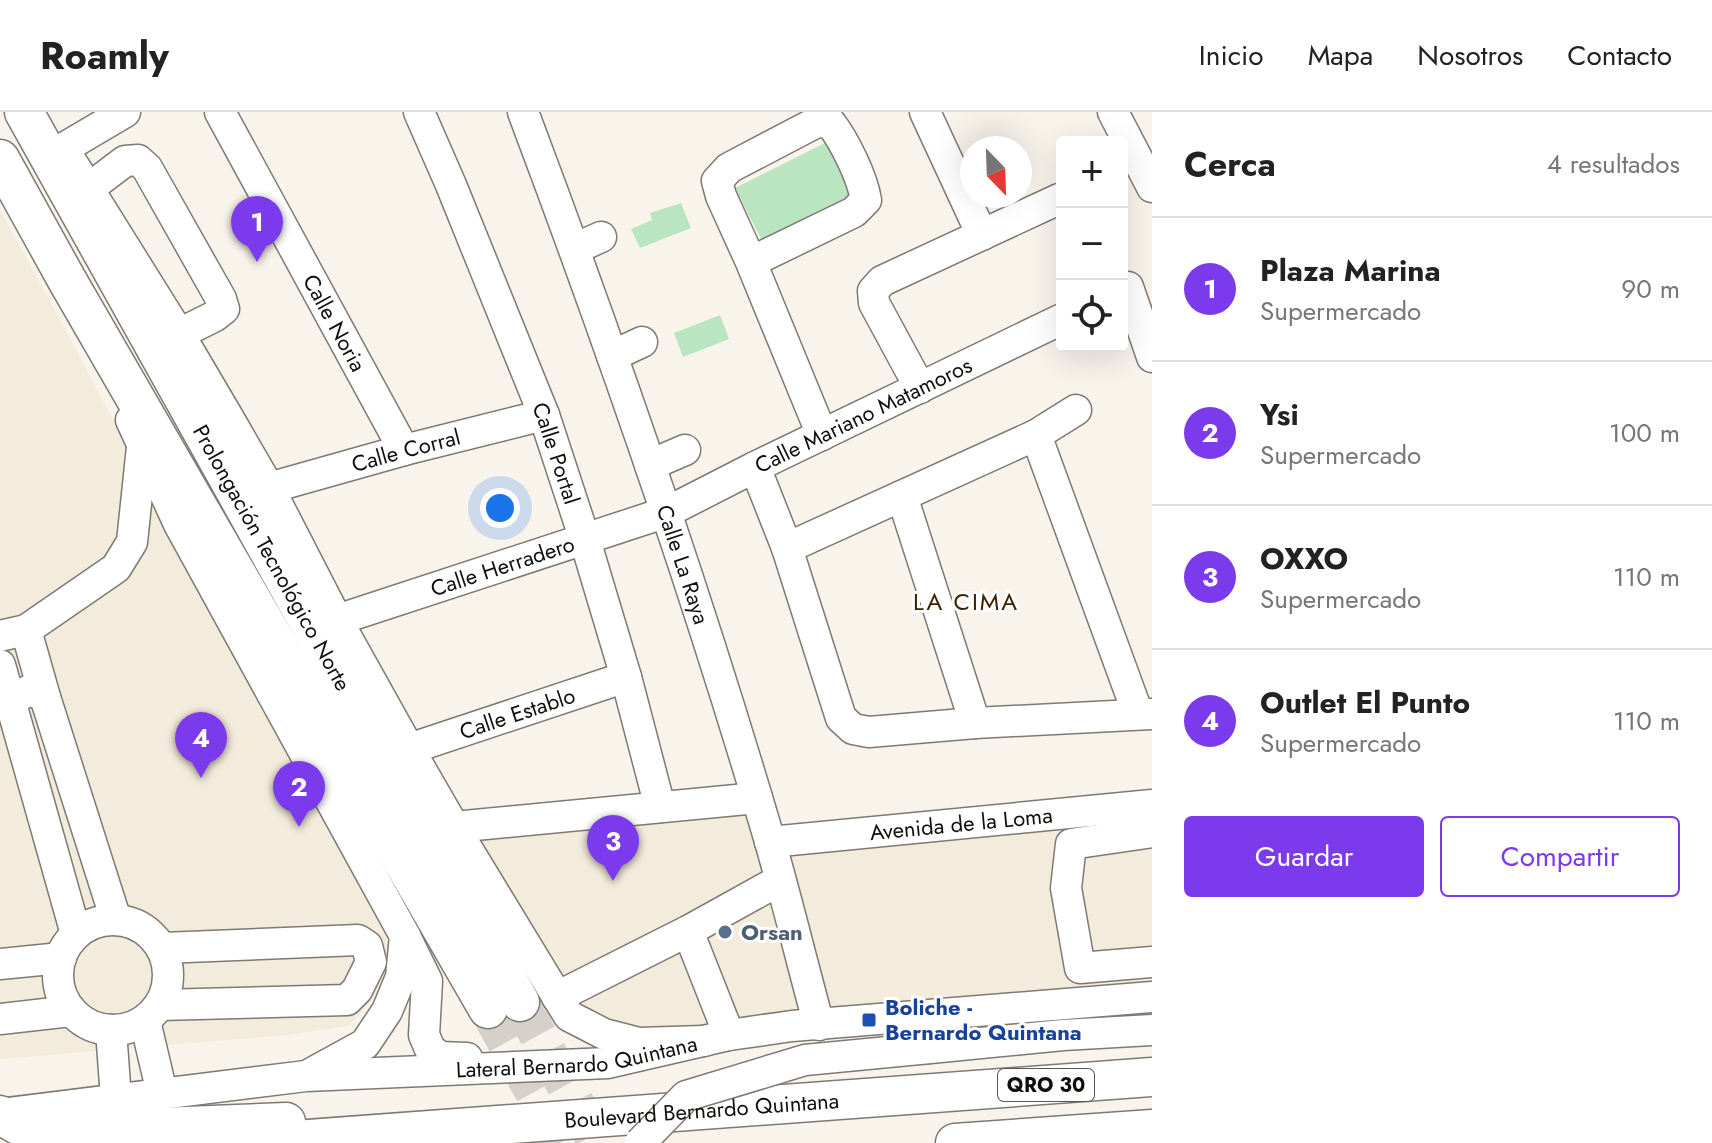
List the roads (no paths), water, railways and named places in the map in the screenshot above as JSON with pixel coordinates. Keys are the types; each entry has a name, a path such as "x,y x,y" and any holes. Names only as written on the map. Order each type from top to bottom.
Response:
{"main road":[{"name":"Prolongación Tecnológico Norte","path":"5,178 504,1006 43,135"},
{"name":"Boulevard Bernardo Quintana","path":"253,1143 1152,1077"},
{"path":"0,1115 30,1132 282,1122 368,1134"},
{"name":"QRO 30","path":"955,1143 1152,1129"}],"street":[{"name":"Calle Noria","path":"220,112 404,450"},
{"name":"Calle Portal","path":"419,112 544,415 626,677 660,807"},
{"name":"Calle La Raya","path":"523,112 588,243 612,356 667,512 757,798 819,1025"},
{"path":"925,112 982,235"},
{"path":"1113,112 1152,187"},
{"path":"67,280 179,524 427,981 424,1035 430,1049 440,1057 483,1058 557,1052 569,1043 572,1032 563,1006 409,749 337,620 269,488 179,334 88,189 43,135 119,116 138,160 147,168 224,309 179,334"},
{"path":"751,262 854,212 866,200 864,185 829,121 815,123 729,168 717,181 822,435"},
{"path":"88,189 125,161 138,160"},
{"path":"920,388 874,303 873,291 882,281 1056,200"},
{"path":"1134,284 1152,357"},
{"name":"Calle Mariano Matamoros","path":"667,512 1056,322"},
{"path":"612,356 642,342"},
{"path":"787,548 1036,435 1076,410"},
{"name":"Calle Corral","path":"269,488 544,415"},
{"path":"755,467 787,548 841,718 853,729 869,732 1145,714 1036,435"},
{"path":"116,920 45,697 13,633 116,568 132,542 142,445"},
{"path":"650,465 685,450"},
{"path":"902,496 975,723"},
{"name":"Calle Herradero","path":"337,620 667,512"},
{"path":"0,665 69,946"},
{"name":"Calle Establo","path":"409,749 626,677"},
{"path":"12,707 18,696 30,690 45,697"},
{"path":"454,827 757,798"},
{"name":"Avenida de la Loma","path":"770,842 1152,805"},
{"path":"1152,832 1071,844 1066,888 1080,968 1152,962"},
{"path":"563,1006 780,880"},
{"path":"162,948 358,940 367,946 371,962 357,990 347,1000 152,1013 111,1030 96,1028 71,1011 63,999 58,972 69,946 95,923 116,920 134,924 150,934 162,948 168,962 166,991 152,1013 162,1093"},
{"path":"563,1006 604,1034 639,1043 716,1038 688,931"},
{"path":"306,1076 365,1044 387,1011 401,977 405,936"},
{"path":"0,964 69,946"},
{"name":"Lateral Bernardo Quintana","path":"0,1115 306,1076 608,1063 716,1038 792,1026 1152,997"},
{"path":"0,1019 71,1011"},
{"path":"111,1030 116,1099"},
{"path":"640,1143 686,1096 805,1060 1063,1035 1152,1030"}],"tunnel":[{"path":"520,1002 597,1143"},
{"path":"488,1009 562,1143"}],"place":[{"name":"Plaza Marina","path":"257,262"},
{"name":"Outlet El Punto","path":"201,778"},
{"name":"Ysi","path":"299,827"},
{"name":"OXXO","path":"613,881"},
{"name":"Orsan","path":"725,932"},
{"name":"Boliche - Bernardo Quintana","path":"869,1020"}],"district":[{"name":"LA CIMA","path":"966,602"}]}
